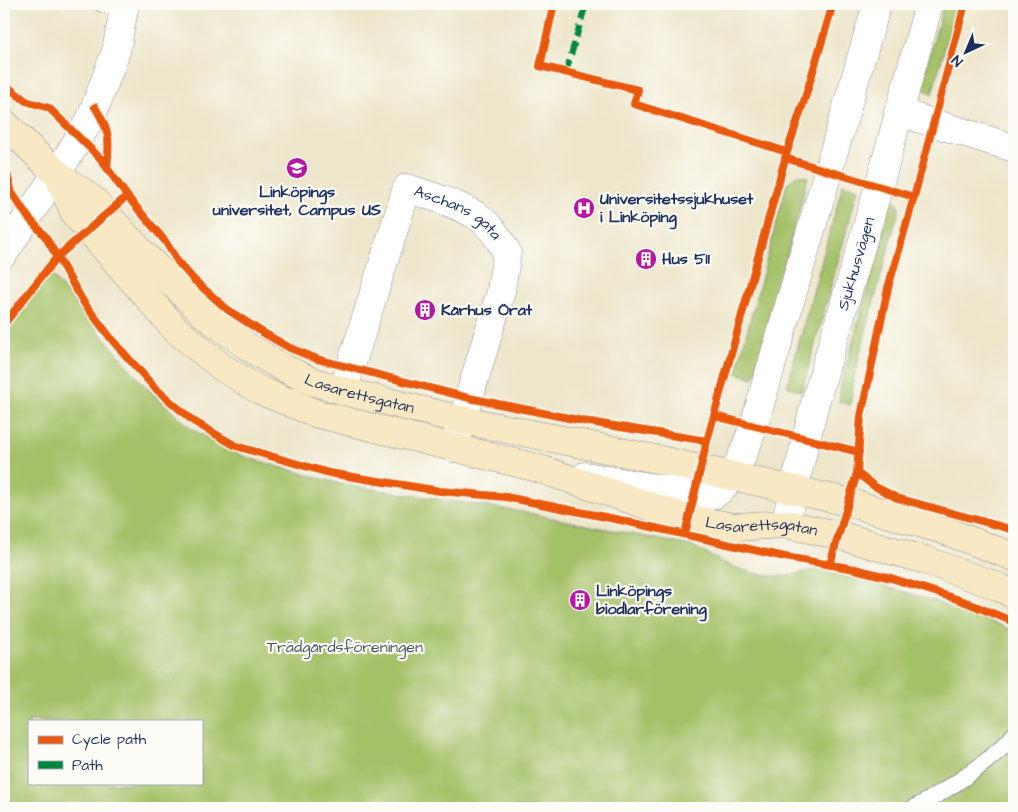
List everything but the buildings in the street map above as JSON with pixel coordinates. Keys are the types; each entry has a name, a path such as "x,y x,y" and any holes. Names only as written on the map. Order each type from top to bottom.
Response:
{"main road":[{"name":"Lasarettsgatan","path":"4,123 57,174 92,199 141,252 203,313 238,340 280,366 311,381 343,391 462,420 793,489 872,508 940,529 1014,557"},
{"name":"Lasarettsgatan","path":"57,174 75,214 176,330 224,368 260,390 318,414 537,468 688,518 735,527 785,524 838,536 925,560 999,587 1014,595"}],"street":[{"path":"731,476 745,450 754,425 877,4"},
{"name":"Sjukhusvägen","path":"785,524 815,403 929,4"},
{"path":"4,253 57,174 91,118 116,51 117,5"},
{"path":"898,112 1014,148"},
{"name":"Aschans gata","path":"343,391 407,188 478,216 493,230 507,252 501,290 454,448"},
{"name":"Lasarettsgatan","path":"537,468 703,496 714,494 726,484 731,476"}],"lane":[{"path":"914,808 941,794 980,765 1014,735"}],"green space":[{"path":"944,4 957,4 932,94 923,89 922,83"},
{"path":"795,176 808,177 754,378 736,373 787,184"},
{"path":"843,184 858,189 802,391 787,386"},
{"path":"892,199 898,203 899,209 855,372 850,405 839,402 841,385"},
{"name":"Trädgårdsföreningen","path":"49,272 143,384 193,430 245,457 340,484 523,512 695,547 728,565 763,575 788,576 814,570 828,572 918,596 1014,631 1014,808 4,808 4,333"}],"marked path":[{"path":"566,72 586,4"}],"cycle path":[{"path":"554,4 540,66 638,90 634,104 787,152"},
{"path":"685,534 707,441 787,152 833,4"},
{"path":"830,564 857,473 861,416 888,288 965,4"},
{"path":"4,84 26,101 49,108 100,158 127,196 165,241 178,262 194,280 228,310 290,348 317,359 469,398 583,421 707,441"},
{"path":"95,107 104,123 108,136 107,168"},
{"path":"785,158 914,197"},
{"path":"4,162 12,193 28,217 45,236 84,303 113,341 155,388 193,421 236,446 329,473 440,491 506,497 785,557 855,569 891,578 963,601 1014,622"},
{"path":"4,324 57,257 127,196"},
{"path":"715,416 859,452"},
{"path":"857,473 874,486 897,498 1014,530"}],"place":[{"name":"Linköpings universitet, Campus US","path":"297,168"},
{"name":"Universitetssjukhuset i Linköping","path":"584,208"},
{"name":"Hus 511","path":"646,259"},
{"name":"Kårhus Örat","path":"425,310"},
{"name":"Linköpings biodlarförening","path":"580,600"}]}
